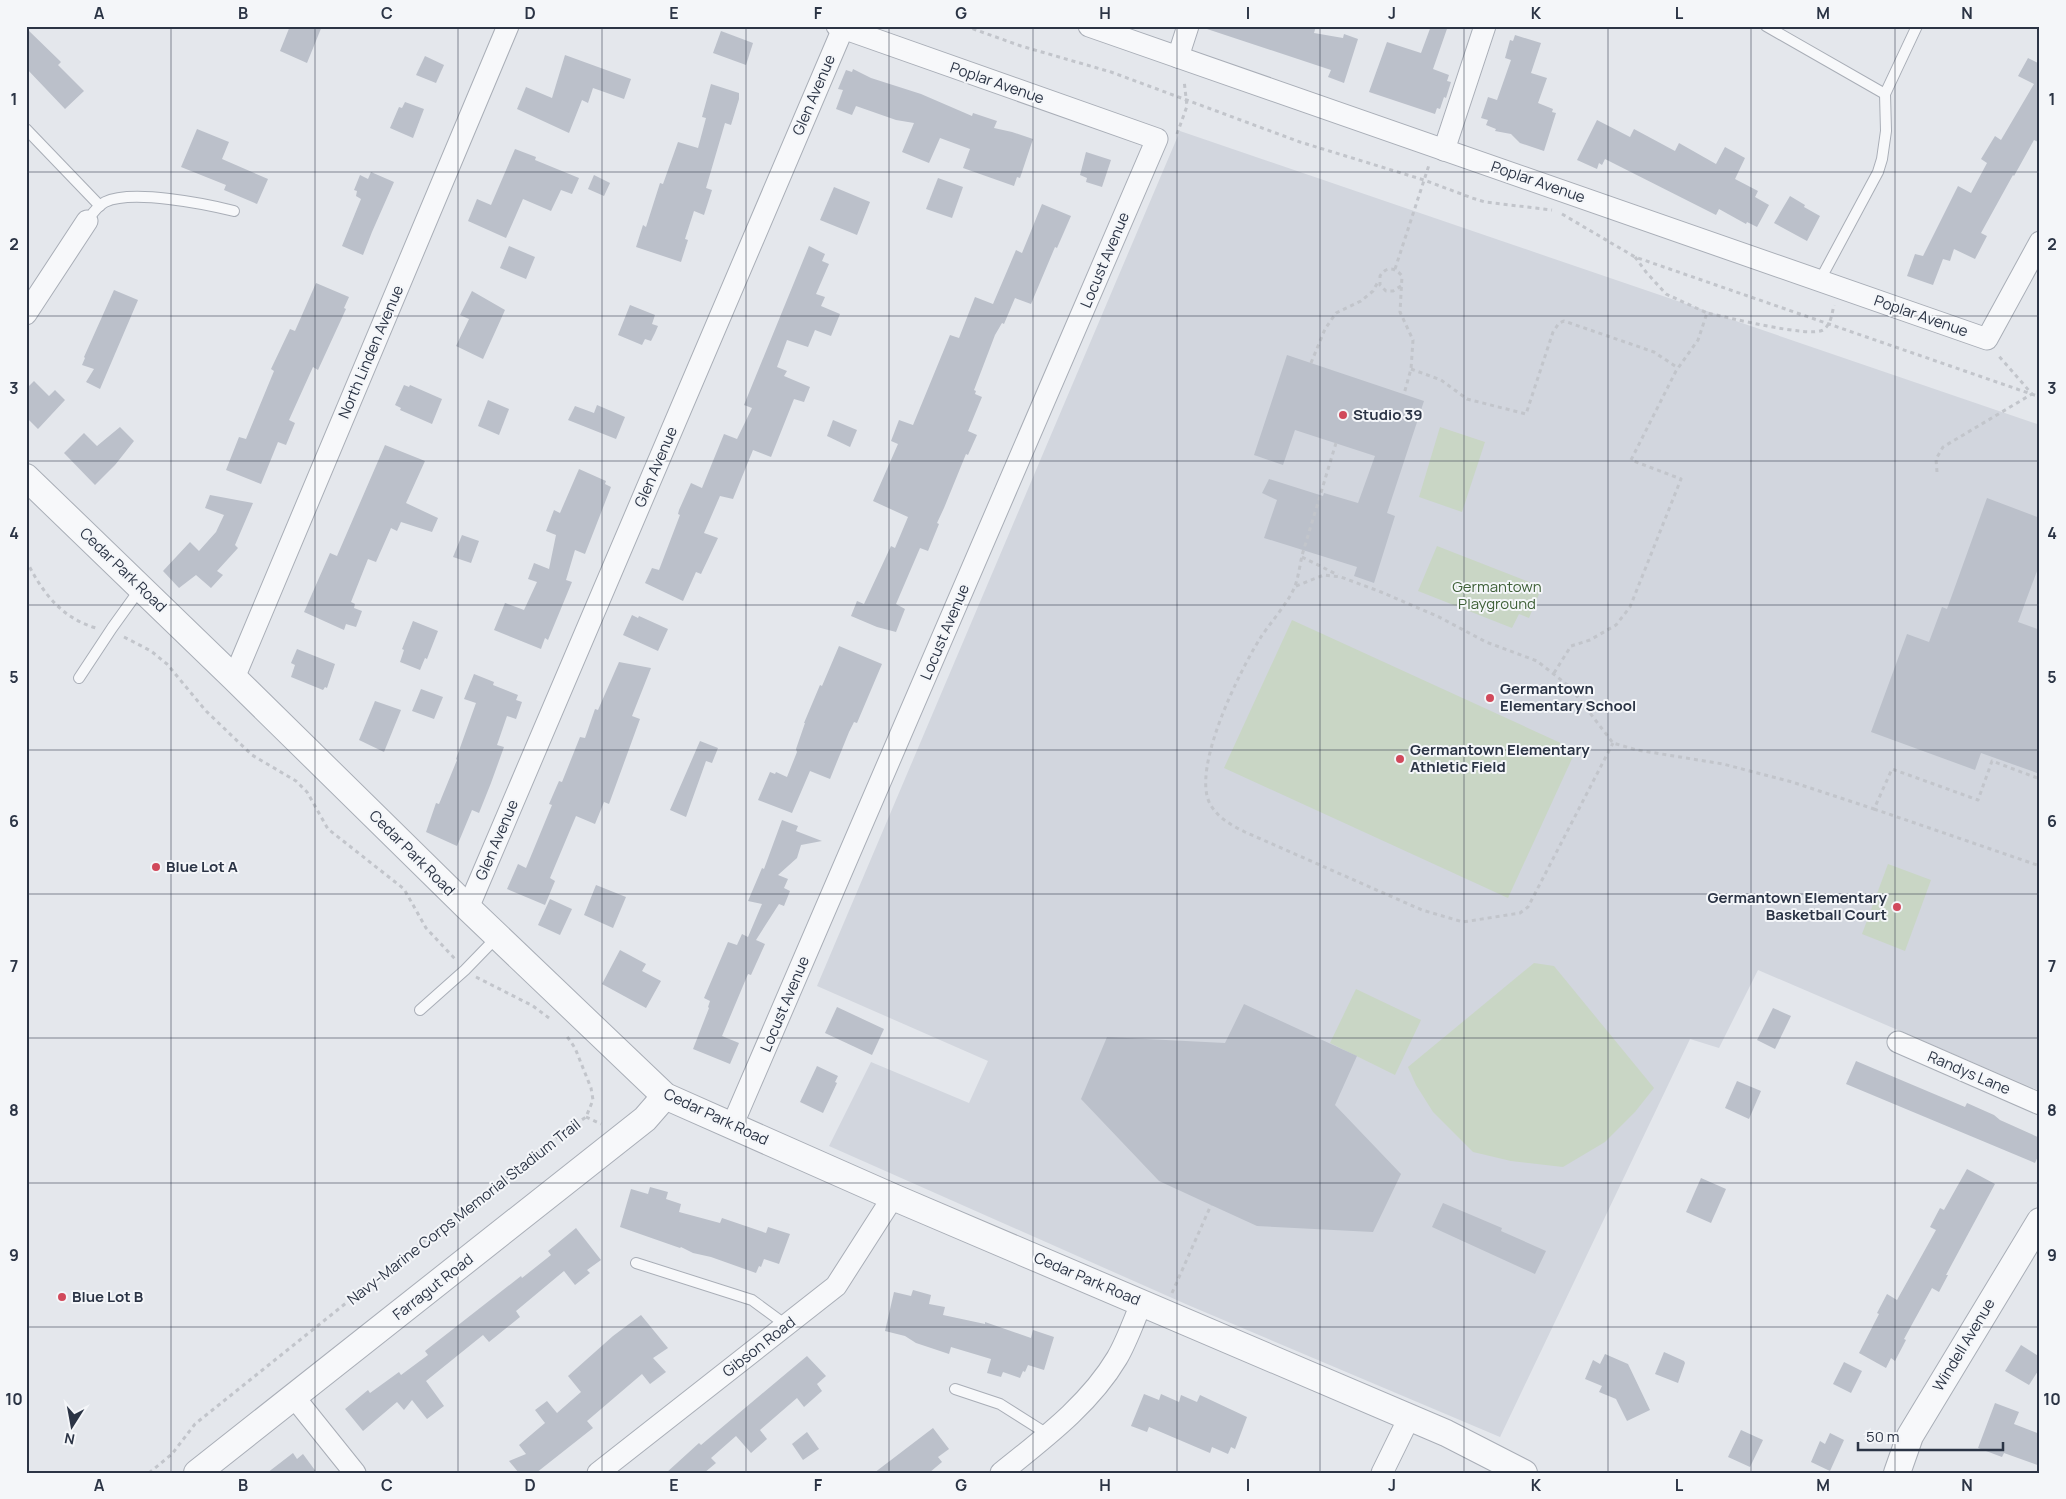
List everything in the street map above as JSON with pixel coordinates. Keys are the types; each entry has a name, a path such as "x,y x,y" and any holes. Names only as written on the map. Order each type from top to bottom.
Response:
{"street":[{"name":"North Linden Avenue","path":"234,678 508,26"},
{"name":"Poplar Avenue","path":"1089,26 1987,339"},
{"path":"1184,59 1188,26"},
{"path":"1444,150 1486,26"},
{"name":"Poplar Avenue","path":"841,27 1166,139"},
{"name":"Glen Avenue","path":"468,908 841,27"},
{"name":"Locust Avenue","path":"732,1126 1166,139"},
{"path":"26,314 93,214"},
{"path":"1987,339 2040,242"},
{"name":"Cedar Park Road","path":"26,477 468,908 665,1096 893,1197 1153,1306 1409,1418 1446,1432 1524,1473"},
{"name":"Randys Lane","path":"1898,1042 2040,1104"},
{"name":"Farragut Road","path":"197,1473 645,1119 665,1096"},
{"name":"Gibson Road","path":"598,1473 836,1286 893,1197"},
{"name":"Windell Avenue","path":"1897,1473 1910,1436 2040,1221"},
{"path":"1001,1473 1049,1435 1086,1399 1153,1306"},
{"path":"294,1397 355,1473"},
{"path":"1382,1473 1409,1418"}],"lane":[{"path":"1766,26 1885,94"},
{"path":"1820,280 1878,172 1886,131 1885,94 1913,28"},
{"path":"26,129 93,214 115,199 156,198 211,205 234,211"},
{"path":"79,678 141,588"},
{"path":"420,1010 465,970 498,936"},
{"path":"636,1263 752,1300 786,1326"},
{"path":"955,1389 1000,1404 1049,1435"}],"path":[{"path":"965,26 1021,46 1111,72 1300,142 1424,180 1485,202 1558,211 1635,256 2040,397"},
{"path":"1166,139 1183,119 1187,99 1184,80 1184,59"},
{"path":"1394,269 1424,180"},
{"path":"1635,256 1651,278 1666,294 1707,313 1797,331 1816,332 1828,324 1839,287"},
{"path":"1311,363 1325,329 1336,313 1361,301 1373,291 1386,269 1394,269 1402,276 1400,312 1413,340 1411,369 1404,394"},
{"path":"1379,279 1386,291 1393,291 1401,286"},
{"path":"1554,673 1571,646 1590,640 1616,625 1630,606 1681,479 1631,460 1678,368 1698,340 1707,313"},
{"path":"1411,369 1441,380 1467,399 1526,414 1553,332 1564,320 1621,342 1654,352 1678,368"},
{"path":"1987,339 1998,356 2032,394"},
{"path":"1937,472 1936,459 1943,447 2032,394"},
{"path":"1336,443 1295,586 1259,640 1240,674 1224,710 1212,746 1207,789 1210,803 1224,821 1422,910 1463,922 1520,913 1528,907 1614,743"},
{"path":"1302,558 1341,577 1439,617 1486,642 1537,661 1570,687 1614,743 1637,750 1723,764 1766,775 1874,809 2040,866"},
{"path":"26,560 33,575 51,602 60,610 80,623 129,639 150,651 167,664 201,706 252,755 296,781 307,792 328,829 404,889 426,928 465,970 492,987 533,1006 554,1022"},
{"path":"1295,586 1324,575 1341,577"},
{"path":"1874,809 1892,769 1978,800 1992,761 2040,779"},
{"name":"Navy-Marine Corps Memorial Stadium Trail","path":"149,1473 172,1454 195,1424 406,1254 470,1208 545,1146 586,1118 592,1100 591,1088 575,1048 560,1028"},
{"path":"1153,1306 1211,1205"}],"shaded area":[{"name":"Germantown Elementary School","path":"1180,131 2040,425 2040,1091 1758,970 1719,1048 1690,1039 1500,1437 1188,1305 829,1146 871,1062 969,1103 988,1061 817,986"}],"green space":[{"path":"1440,427 1485,442 1462,512 1419,497"},
{"name":"Germantown Playground","path":"1437,546 1542,587 1529,618 1519,614 1512,628 1418,591"},
{"name":"Germantown Elementary Athletic Field","path":"1292,620 1576,750 1508,898 1224,768"},
{"name":"Germantown Elementary Basketball Court","path":"1888,864 1931,880 1905,951 1862,934"},
{"path":"1534,963 1554,966 1654,1088 1635,1112 1605,1142 1563,1167 1511,1161 1473,1152 1433,1112 1416,1085 1408,1067"},
{"path":"1356,989 1421,1020 1395,1075 1330,1043"}],"building":[{"path":"290,26 322,26 307,63 280,51"},
{"path":"1208,26 1316,26 1314,33 1343,38 1344,34 1358,39 1344,83 1328,77 1331,70 1207,29"},
{"path":"1431,26 1448,26 1433,69 1449,75 1447,81 1451,82 1440,109 1437,108 1435,114 1369,92 1387,42 1421,53"},
{"path":"26,28 61,62 58,65 84,91 65,109 26,68"},
{"path":"721,31 753,43 746,65 713,53"},
{"path":"1515,35 1541,43 1531,73 1547,78 1538,103 1553,109 1552,112 1556,113 1544,151 1520,143 1511,134 1495,131 1496,129 1486,125 1488,120 1481,118 1488,97 1497,100 1511,60 1505,58 1510,40 1513,41"},
{"path":"565,55 631,79 624,99 593,88 588,103 582,100 569,133 517,109 526,87 552,98"},
{"path":"425,56 444,65 436,83 416,75"},
{"path":"2028,58 2040,64 2040,143 2034,140 2013,175 1981,233 1987,236 1975,259 1954,249 1950,261 1943,259 1933,285 1907,276 1915,254 1923,256 1958,186 1971,193 1987,163 1981,159 1995,136 2001,140 2034,84 2018,76"},
{"path":"853,69 871,78 921,94 972,116 973,113 997,121 994,128 1033,139 1020,178 1017,177 1014,186 963,168 970,149 940,138 929,163 902,152 914,123 896,120 856,106 852,115 836,109 843,90 838,89 846,70 852,72"},
{"path":"711,84 739,93 739,99 731,125 725,123 706,188 712,190 704,215 694,211 685,239 688,240 681,262 636,247 643,225 646,227 660,183 663,184 678,142 698,148 706,118 702,117"},
{"path":"405,102 424,109 413,138 390,128 399,107 402,108"},
{"path":"1597,120 1630,137 1634,129 1675,151 1679,143 1716,164 1725,147 1745,158 1735,179 1758,191 1755,197 1769,205 1757,227 1747,222 1746,224 1719,209 1716,215 1605,159 1602,165 1599,163 1597,169 1577,160"},
{"path":"197,129 229,142 222,159 268,179 257,204 224,190 226,185 181,167"},
{"path":"515,149 536,157 535,160 579,178 572,194 561,190 551,211 523,199 506,238 468,221 477,199 491,205"},
{"path":"1086,152 1111,160 1102,187 1086,182 1087,178 1080,175"},
{"path":"371,172 394,182 363,255 342,246 361,199 356,196 357,191 354,190 360,175 368,179"},
{"path":"594,175 610,183 604,196 588,189"},
{"path":"938,178 963,187 952,218 926,209"},
{"path":"834,187 870,202 857,235 820,220"},
{"path":"1790,196 1820,216 1807,241 1774,223"},
{"path":"1042,204 1071,216 1057,248 1055,247 1031,304 1015,298 1004,324 1002,323 995,335 974,390 976,391 975,394 982,397 968,431 977,435 968,455 966,454 937,523 939,524 928,551 920,548 896,604 905,609 896,632 877,627 851,616 857,601 864,604 891,546 895,548 908,517 873,501 898,444 891,441 899,420 913,425 950,335 959,338 975,297 993,304 1016,250 1022,253"},
{"path":"509,246 535,257 526,279 500,268"},
{"path":"809,246 825,254 822,261 829,264 816,294 825,297 821,306 840,314 831,336 815,330 808,347 787,340 777,367 787,371 784,376 810,387 804,402 794,399 771,457 753,450 733,499 720,496 704,533 718,538 701,574 696,572 683,601 645,583 652,568 659,570 680,515 678,514 679,510 691,483 702,488 724,434 737,439 752,408 744,405"},
{"path":"316,283 349,297 344,308 346,309 318,370 313,367 289,420 295,423 286,445 278,442 261,484 226,470 239,437 246,439 274,371 271,369 290,329 295,331"},
{"path":"114,290 138,300 100,389 86,382 94,369 82,365"},
{"path":"472,291 505,310 483,359 456,346 469,319 460,315"},
{"path":"630,305 655,315 652,324 658,326 655,333 651,341 645,339 642,345 618,335"},
{"name":"Studio 39","path":"1287,355 1424,401 1387,513 1395,516 1374,583 1354,576 1357,567 1264,538 1277,500 1262,493 1269,479 1323,496 1324,493 1358,503 1375,456 1295,430 1283,465 1254,455"},
{"path":"34,381 49,396 55,390 65,400 38,429 26,417 26,389"},
{"path":"404,385 409,387 410,385 442,399 432,424 400,410 401,408 395,405"},
{"path":"488,400 509,409 499,435 478,426"},
{"path":"597,405 625,417 616,439 568,420 575,406 594,413"},
{"path":"833,420 857,430 850,447 827,436"},
{"path":"120,427 134,441 115,465 95,485 64,453 84,433 97,446"},
{"path":"385,445 425,461 406,503 438,518 432,532 401,522 397,531 391,528 376,562 368,559 351,602 355,604 354,608 362,611 356,627 346,624 344,630 304,612 330,553 337,556"},
{"path":"579,469 606,481 605,484 611,487 585,554 575,550 566,580 572,582 548,640 545,638 541,649 494,630 505,603 524,610 537,582 528,579 534,563 549,569 556,535 546,531 554,510 560,513"},
{"path":"210,495 253,503 235,545 238,548 217,571 223,575 211,588 196,575 179,588 163,571 190,542 199,551 216,532 224,515 205,508"},
{"path":"1987,498 2040,518 2040,563 2018,622 2040,630 2040,774 1981,753 1975,770 1871,732 1907,634 1929,642 1942,607 1947,609"},
{"path":"462,535 479,541 471,563 453,557"},
{"path":"632,615 638,618 639,616 668,629 658,651 623,635"},
{"path":"413,621 438,631 427,659 425,658 420,670 400,662 404,650 402,649"},
{"path":"839,646 882,664 857,723 854,722 849,732 830,779 810,771 792,813 758,800 770,772 775,774 776,772 787,777 797,752 796,749 804,723"},
{"path":"297,649 335,664 327,688 325,687 323,690 291,677 295,665 291,663"},
{"path":"619,662 651,668 632,716 640,719 609,804 604,802 595,824 576,816 550,878 555,881 545,905 507,889 518,864 526,868 552,805 549,804 559,781 562,782 580,737 585,738 595,709 598,710"},
{"path":"474,674 494,682 493,685 518,695 516,700 522,702 516,719 507,716 497,745 504,747 491,783 479,813 472,810 457,846 426,832 436,803 439,804 457,760 476,703 464,699"},
{"path":"421,689 443,697 434,719 412,711"},
{"path":"375,701 401,710 384,752 359,740"},
{"path":"700,741 718,748 712,763 706,761 686,817 670,810"},
{"path":"782,820 798,826 796,831 822,841 801,845 797,858 778,875 788,879 784,888 790,891 784,906 779,904 756,940 765,944 751,975 748,974 722,1036 739,1043 730,1064 693,1049 709,1008 710,1001 704,998 728,942 737,945 742,934 748,937 762,904 748,901 762,868 764,869"},
{"path":"596,885 626,897 613,928 584,915"},
{"path":"550,899 572,909 560,935 538,925"},
{"path":"620,950 646,964 642,971 661,981 646,1008 602,984"},
{"path":"1244,1004 1357,1056 1335,1105 1401,1174 1373,1232 1257,1226 1159,1181 1081,1099 1107,1037 1225,1043"},
{"path":"837,1007 884,1029 872,1055 825,1033"},
{"path":"1773,1008 1791,1016 1775,1049 1757,1040"},
{"path":"1856,1061 1965,1107 1967,1103 2040,1138 2040,1152 2035,1163 1846,1084"},
{"path":"817,1066 838,1076 835,1082 837,1083 823,1113 800,1102"},
{"path":"1737,1081 1761,1091 1749,1119 1725,1108"},
{"path":"1967,1169 1995,1184 1946,1275 1948,1275 1939,1292 1932,1288 1904,1339 1906,1340 1895,1361 1891,1358 1886,1368 1859,1353 1887,1294 1897,1300 1936,1230 1930,1227 1940,1208 1944,1210"},
{"path":"1701,1178 1726,1189 1711,1223 1686,1212"},
{"path":"650,1187 668,1192 666,1199 681,1204 679,1212 720,1223 722,1218 766,1233 768,1227 790,1234 779,1264 764,1259 756,1273 620,1227 631,1189 648,1194"},
{"path":"1443,1203 1502,1228 1501,1231 1546,1251 1535,1274 1432,1227"},
{"path":"576,1228 601,1260 587,1270 590,1273 575,1285 564,1271 516,1311 520,1317 489,1342 483,1335 426,1381 444,1406 427,1419 412,1400 404,1410 397,1402 363,1431 345,1409 368,1390 370,1393 399,1372 401,1375 428,1355 425,1351 551,1255 548,1251"},
{"path":"913,1290 931,1295 929,1304 945,1307 943,1315 985,1324 985,1322 1031,1338 1033,1330 1054,1337 1044,1370 1028,1365 1020,1378 1003,1372 1001,1377 987,1373 991,1359 951,1347 949,1354 916,1343 905,1336 885,1331 894,1292 911,1296"},
{"path":"641,1315 668,1348 653,1358 666,1372 650,1384 642,1374 587,1421 593,1428 536,1473 519,1473 509,1461 526,1454 519,1445 545,1423 535,1410 547,1401 557,1413 581,1392 568,1376 613,1336"},
{"path":"2021,1345 2040,1357 2040,1368 2029,1385 2005,1371"},
{"path":"1664,1352 1685,1363 1678,1383 1655,1374"},
{"path":"1605,1354 1628,1364 1650,1410 1627,1421 1616,1399 1599,1392 1602,1386 1585,1379 1593,1360 1600,1364"},
{"path":"807,1356 826,1376 817,1384 822,1391 804,1407 797,1398 760,1430 767,1439 751,1453 736,1436 711,1458 716,1463 704,1473 666,1473 699,1443 701,1445"},
{"path":"1844,1362 1862,1371 1851,1393 1833,1384"},
{"path":"1144,1394 1159,1400 1161,1394 1179,1402 1181,1395 1197,1402 1200,1395 1247,1417 1235,1449 1231,1447 1228,1454 1212,1447 1210,1453 1149,1427 1147,1432 1131,1426"},
{"path":"1995,1403 2019,1412 2014,1424 2040,1434 2040,1466 2004,1453 2002,1457 1978,1448"},
{"path":"933,1428 949,1449 938,1457 942,1462 929,1473 874,1473"},
{"path":"1741,1430 1763,1440 1750,1467 1728,1457"},
{"path":"807,1432 819,1449 803,1460 792,1444"},
{"path":"1830,1433 1844,1440 1830,1471 1811,1462 1820,1441 1825,1444"},
{"path":"293,1453 297,1459 303,1454 317,1473 267,1473"}],"place":[{"name":"Studio 39","path":"1343,415"},
{"name":"Germantown Elementary School","path":"1490,698"},
{"name":"Germantown Elementary Athletic Field","path":"1400,759"},
{"name":"Blue Lot A","path":"156,867"},
{"name":"Germantown Elementary Basketball Court","path":"1897,907"},
{"name":"Blue Lot B","path":"62,1297"}]}
